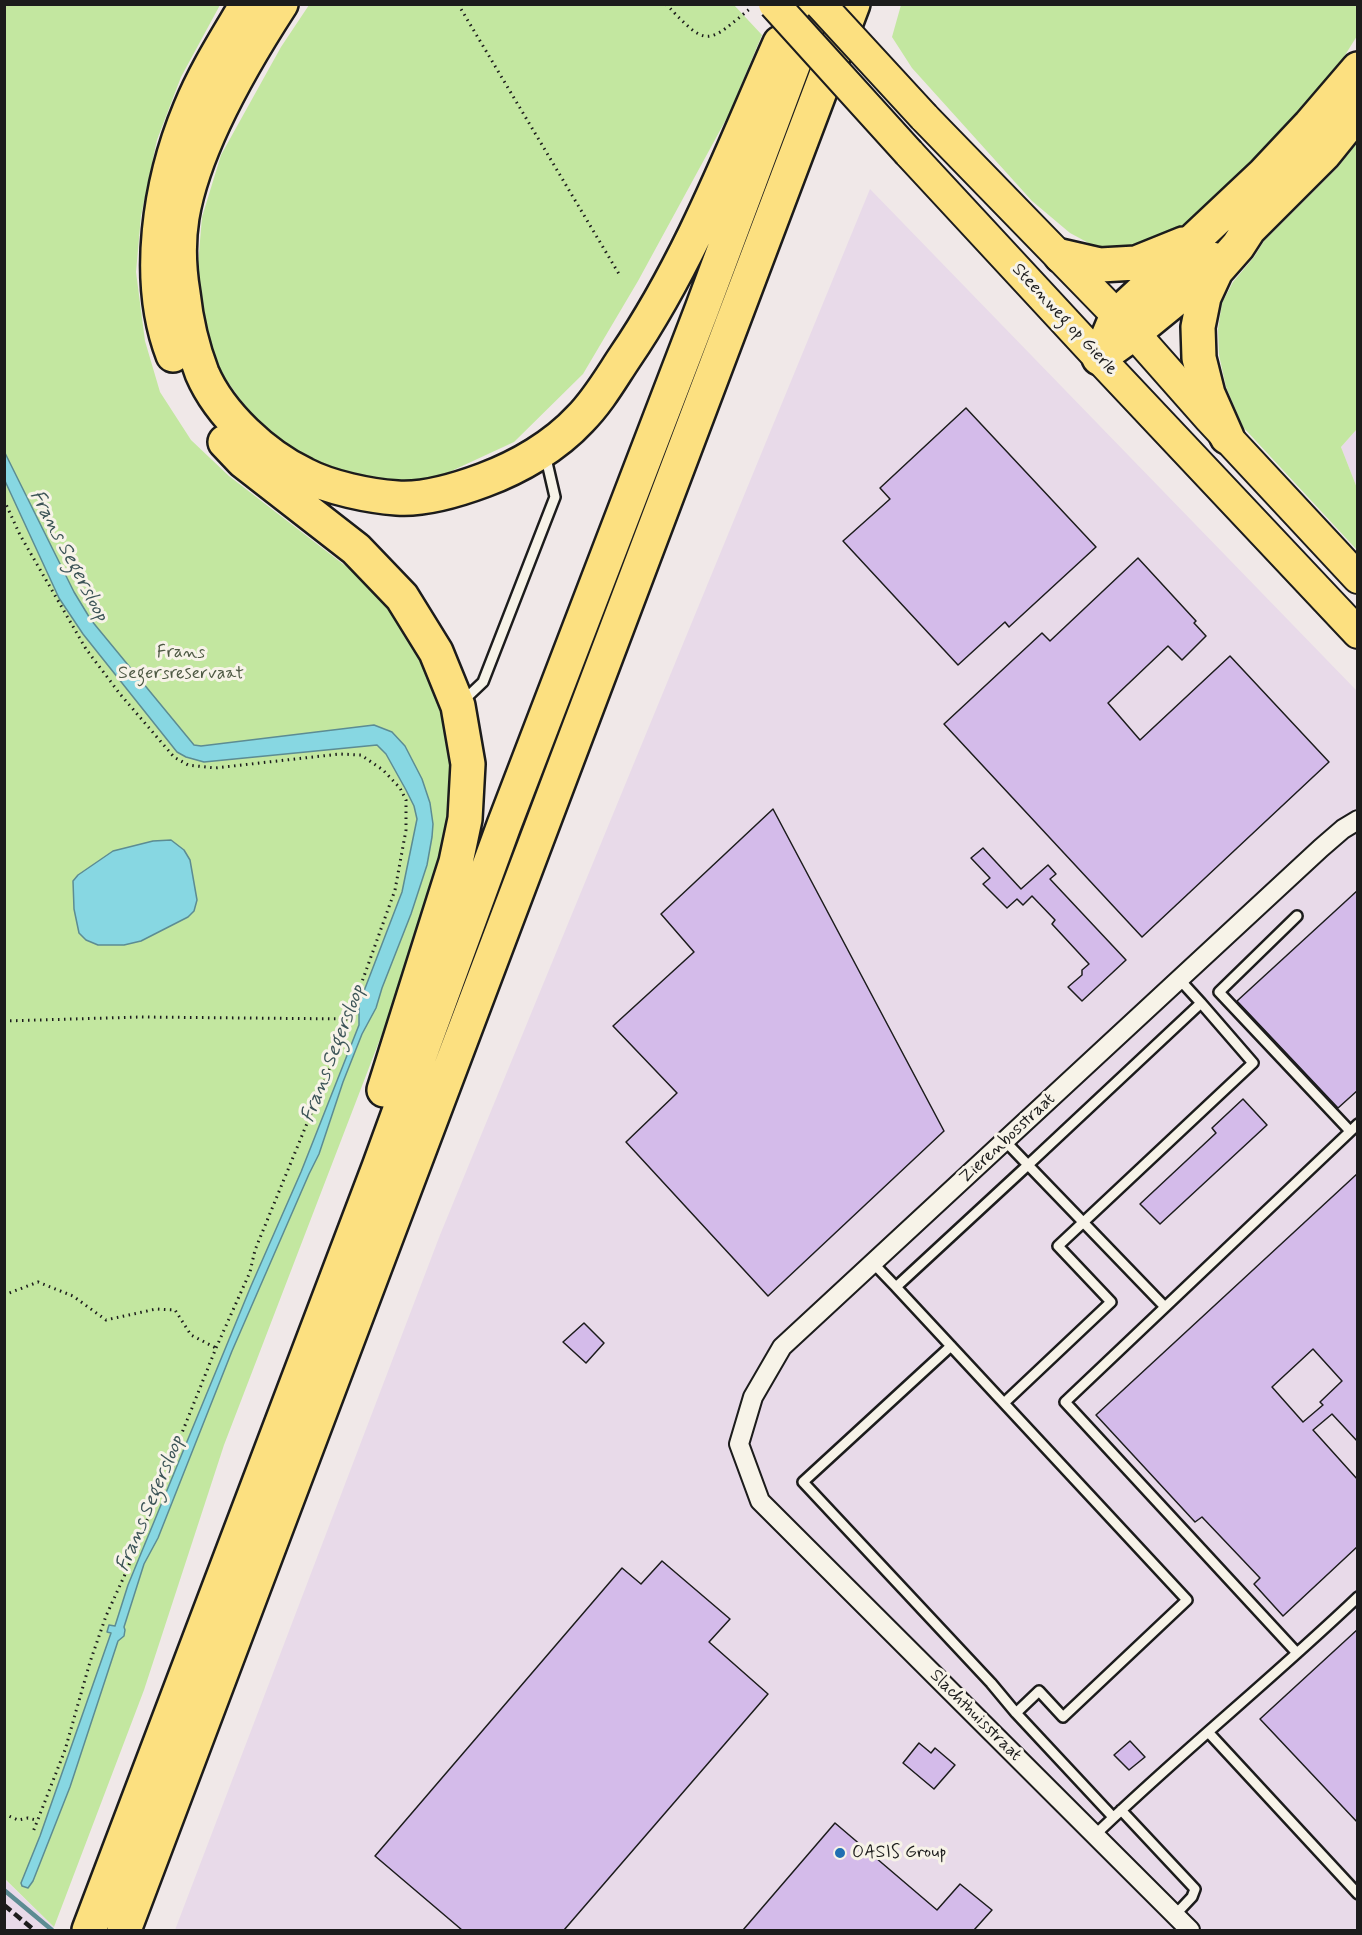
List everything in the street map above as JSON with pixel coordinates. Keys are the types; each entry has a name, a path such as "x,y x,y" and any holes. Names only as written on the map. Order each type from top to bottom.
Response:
{"highway":[{"path":"247,4 219,51 190,108 174,154 163,203 158,254 160,301 167,339 187,391 214,432 243,461 357,549 402,597 436,652 458,706 468,764 465,819 453,874 396,1055 371,1126 379,1167"},
{"path":"281,4 230,91 198,157 182,218 180,272 187,329 204,376 228,415 262,447 305,476 352,491 400,498 455,491 509,471 544,449 580,420 649,322 689,246 785,32 807,4"},
{"path":"92,1924 379,1167 500,836 818,4"},
{"path":"124,1930 853,4"},
{"path":"805,132 834,102 876,4"},
{"path":"1099,358 1196,238 1264,174 1358,69"},
{"path":"1227,437 1208,394 1199,358 1198,327 1204,297 1216,271 1238,246 1249,229 1323,154 1358,112"},
{"path":"1126,324 1172,302 1231,238 1249,229"},
{"path":"1061,256 1100,265 1136,263 1196,238"}],"main road":[{"name":"Steenweg op Gierle","path":"774,4 1099,358 1358,633"},
{"path":"818,4 924,117 1126,324 1358,578"}],"street":[{"name":"Zierenbosstraat","path":"760,1500 740,1444 753,1397 782,1347 1321,848 1343,829 1358,820"},
{"name":"Slachthuisstraat","path":"760,1500 1191,1930"}],"lane":[{"path":"458,706 483,682 555,497 544,449"},
{"path":"1297,916 1219,992 1350,1131"},
{"path":"1004,1403 1111,1302 1058,1246 1253,1063 1180,980"},
{"path":"896,1287 1201,1003"},
{"path":"1297,1653 1065,1402 1358,1124"},
{"path":"1005,1141 1165,1307"},
{"path":"873,1263 1186,1600 1063,1717 1039,1691 1016,1713"},
{"path":"951,1346 803,1482 992,1683 1016,1713 1113,1817"},
{"path":"1095,1835 1166,1768 1209,1733 1358,1597"},
{"path":"1209,1733 1358,1894"},
{"path":"1121,1810 1195,1889 1192,1898 1175,1915"}],"path":[{"path":"458,4 619,274"},
{"path":"666,4 690,30 708,37 721,34 755,4"},
{"path":"4,500 20,535 86,649 174,758 188,765 215,768 350,754 361,755 383,770 400,788 406,800 407,812 405,838 395,890 349,1019 255,1250 250,1272 216,1348 127,1570 106,1616 90,1662 65,1750 33,1832"},
{"path":"4,1020 141,1017 349,1019"},
{"path":"4,1295 38,1282 73,1296 106,1320 156,1309 175,1310 191,1335 216,1348"},
{"path":"4,1814 18,1820 28,1818 36,1820"}],"shaded area":[{"path":"870,189 1357,691 1357,1930 175,1930 440,1235"},
{"path":"1357,429 1357,488 1341,447"},
{"path":"4,1879 54,1927 53,1930 8,1930 5,1927"}],"green space":[{"name":"Frans Segersreservaat","path":"5,5 220,5 181,77 157,140 141,216 136,272 145,341 160,392 191,440 229,476 352,571 388,608 414,645 438,693 448,732 452,817 420,935 224,1445 144,1690 54,1927 5,1879"},
{"path":"309,5 734,5 762,35 729,114 638,281 583,374 514,442 432,480 388,482 345,474 293,449 250,413 220,371 204,326 198,265 202,217 221,155 281,47"},
{"path":"901,5 1357,5 1357,36 1337,68 1293,122 1200,225 1111,255 1070,233 1032,201 912,68 892,37"},
{"path":"1357,143 1357,429 1341,447 1357,488 1357,550 1243,427 1226,387 1219,355 1218,329 1222,303 1233,282 1264,241 1338,167"}],"water":[{"path":"5,453 74,592 91,620 194,745 374,725 392,732 405,746 422,779 430,803 433,824 427,865 376,1008 362,1034 343,1082 319,1154 232,1351 158,1538 144,1564 124,1627 124,1636 118,1641 70,1787 33,1881 28,1888 22,1886 21,1883 40,1836 111,1633 107,1632 109,1625 115,1626 128,1585 251,1286 301,1172 359,1025 359,1004 402,892 417,819 414,806 406,790 386,754 377,745 204,762 177,752 83,634 59,598 5,481"},
{"path":"171,840 184,850 190,860 197,900 194,911 188,917 141,941 124,945 98,945 86,940 79,933 74,909 73,881 78,875 113,851 153,841"}],"building":[{"path":"966,408 1096,547 1009,627 1005,622 958,665 843,541 890,499 880,488"},
{"path":"1138,558 1196,621 1194,623 1206,636 1182,660 1168,646 1108,703 1140,740 1230,656 1329,762 1142,937 944,724 1042,633 1050,641"},
{"path":"773,809 944,1131 768,1296 626,1142 677,1093 613,1026 694,952 661,914"},
{"path":"983,848 1021,889 1048,865 1056,874 1050,879 1126,960 1082,1001 1068,987 1082,975 1082,970 1089,964 1052,924 1055,920 1032,896 1023,905 1017,899 1007,908 983,884 990,878 971,858"},
{"path":"1358,890 1358,1090 1338,1108 1237,1001"},
{"path":"1243,1099 1267,1125 1160,1224 1140,1204 1216,1133 1212,1128"},
{"path":"1358,1173 1358,1442 1332,1414 1313,1430 1358,1480 1358,1546 1283,1616 1254,1584 1260,1578 1202,1517 1195,1522 1096,1415","holes":["1313,1349 1342,1381 1320,1402 1323,1405 1303,1422 1272,1387"]},
{"path":"584,1323 604,1343 586,1363 563,1342"},
{"path":"662,1561 730,1619 709,1642 768,1694 564,1930 462,1930 375,1856 622,1568 641,1584"},
{"path":"1358,1629 1358,1823 1260,1719"},
{"path":"1130,1741 1145,1757 1129,1770 1114,1755"},
{"path":"919,1743 931,1753 935,1748 955,1765 934,1789 903,1763"},
{"name":"OASIS Group","path":"835,1823 937,1910 960,1884 992,1910 974,1930 743,1930"}],"waterway":[{"path":"4,1890 52,1930"}],"railway":[{"path":"4,1905 34,1930"}],"place":[{"name":"OASIS Group","path":"840,1853"}],"water label":[{"name":"Frans Segersloop","path":"68,556"},
{"name":"Frans Segersloop","path":"334,1054"},
{"name":"Frans Segersloop","path":"151,1504"}]}
